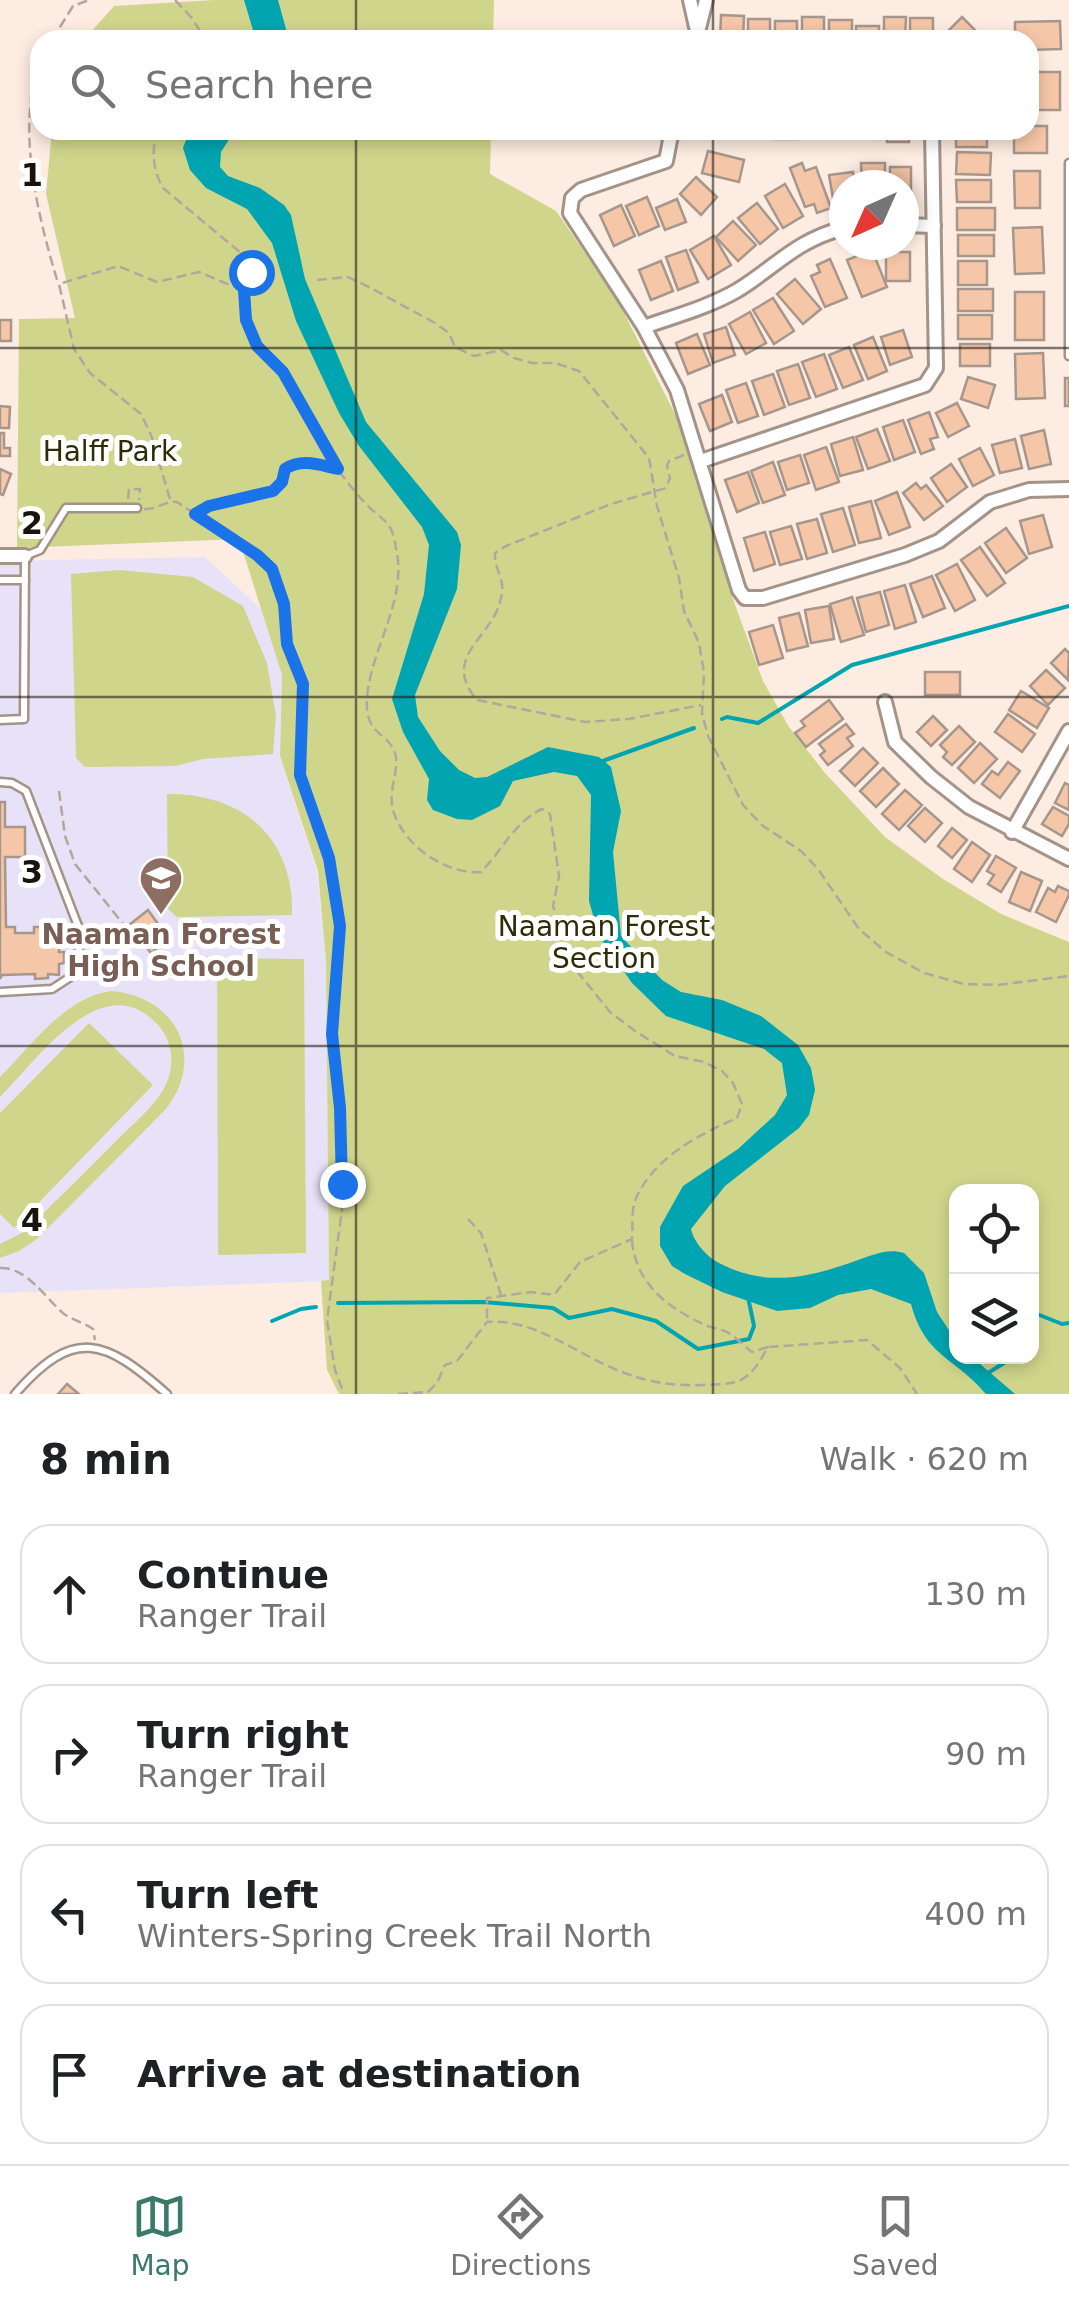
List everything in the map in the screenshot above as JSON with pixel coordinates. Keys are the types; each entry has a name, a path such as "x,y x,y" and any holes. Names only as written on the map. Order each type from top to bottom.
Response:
{"street":[{"path":"690,0 696,30"},
{"path":"698,30 706,0"},
{"path":"670,140 666,161 582,190 572,198 570,212 644,328 678,390 696,457 739,590 745,598 763,598 905,555 939,541 990,502 1029,490 1069,489"},
{"path":"696,457 925,384 936,368 932,140"},
{"path":"919,225 934,226"},
{"path":"644,328 740,289 804,241 829,233"},
{"path":"0,556 25,556"},
{"path":"885,702 895,742 968,808 1069,859"},
{"path":"1012,832 1069,731"}],"lane":[{"path":"1069,163 1069,356"},
{"path":"0,720 24,719 25,556 40,550 66,508 138,508"},
{"path":"0,580 25,580"},
{"path":"0,782 26,791 78,926 79,956 74,974 52,990 0,992"},
{"path":"15,1394 52,1356 80,1347 106,1350 138,1368 167,1394"}],"path":[{"path":"58,30 73,6 90,0"},
{"path":"175,0 200,30"},
{"path":"32,140 38,218 74,349 90,373 140,414 151,435 170,501 257,555 272,569 284,604 287,644 303,684 300,775 329,858 340,926 332,1034 342,1138 342,1210 327,1320 335,1370 344,1394"},
{"path":"155,140 156,177 164,188 247,258 251,272 244,290 246,320 257,346 283,372 338,469 390,527 400,574 374,665 368,708 372,729 387,741 396,756 391,795 400,826 412,843 430,856 462,873 481,872 534,812 542,808 550,814 558,876 553,906 576,970 610,1012 634,1031 674,1056 704,1062 722,1071 733,1083 742,1104 737,1118 693,1138 664,1160 635,1200 634,1260 643,1280 673,1308 728,1332 752,1352 768,1346 867,1340 900,1368 917,1394"},
{"path":"59,284 118,266 157,282 200,272 244,290"},
{"path":"317,280 337,276 358,282 436,323 449,333 455,347 474,356 501,350 514,358 555,363 579,372 649,458 684,611 698,643 704,673 701,704 708,736 742,804 763,826 801,851 818,869 859,929 886,952 924,972 964,984 997,985 1069,976"},
{"path":"696,457 669,460 666,488 611,504 496,553 494,564 501,576 502,593 493,620 466,653 462,672 467,688 477,700 586,722 629,719 701,704"},
{"path":"195,514 209,506 273,491 282,482 285,469 294,463 338,469"},
{"path":"128,501 128,488 140,490 138,508 156,510 170,501"},
{"path":"59,791 65,836 76,864 124,924 112,935 78,936"},
{"path":"468,1219 481,1233 501,1296"},
{"path":"398,1394 428,1392 445,1365 456,1361 487,1322 487,1298 531,1292 554,1295 580,1262 632,1238"},
{"path":"0,1268 14,1268 24,1274 62,1312 93,1329 96,1340"},
{"path":"487,1322 513,1323 538,1332 615,1370 664,1386 738,1384 754,1373 768,1346"}],"shaded area":[{"name":"Naaman Forest High School","path":"205,557 262,610 282,675 280,757 317,871 326,962 329,1281 0,1293 0,561"}],"green space":[{"path":"214,0 494,0 493,30 93,30 114,6"},
{"name":"Naaman Forest Section","path":"51,140 491,140 490,174 556,211 617,299 677,418 734,602 763,681 789,727 825,773 885,837 1001,914 1069,942 1069,1394 339,1394 327,1370 321,1281 329,1280 326,962 318,871 280,756 282,675 239,539 17,548 19,319 75,318 46,194"},
{"path":"119,570 193,577 243,606 267,663 276,716 273,754 203,759 175,766 85,767 76,758 71,574"},
{"path":"167,794 218,802 240,811 258,825 284,863 292,915 177,917 168,909"},
{"path":"217,958 304,959 306,1253 218,1255"},
{"path":"111,991 134,995 168,1017 184,1051 184,1070 177,1090 165,1110 37,1239 0,1258 0,1244 24,1232 145,1113 167,1082 171,1052 163,1031 137,1009 115,1005 72,1024 0,1097 0,1077 50,1025 78,1003"},
{"path":"89,1023 153,1085 14,1228 0,1214 0,1113"}],"water":[{"path":"244,0 278,0 286,30 253,30"},
{"path":"186,140 229,140 221,152 220,167 228,176 260,188 284,205 291,215 305,279 366,422 457,532 461,545 457,589 415,695 418,717 440,751 459,770 475,778 487,777 548,747 599,757 611,767 621,811 613,852 621,936 662,980 681,992 722,1000 761,1016 798,1045 811,1068 815,1090 809,1115 799,1128 725,1186 691,1229 698,1245 721,1264 773,1278 806,1275 881,1253 904,1253 924,1273 937,1312 949,1330 949,1360 924,1335 911,1304 871,1289 838,1295 810,1308 777,1311 722,1292 672,1266 660,1246 660,1227 683,1186 738,1149 775,1115 787,1095 782,1063 764,1049 666,1016 632,983 599,936 589,901 591,795 577,776 554,772 513,781 500,806 472,820 433,810 427,800 429,779 403,732 392,699 424,594 429,545 422,527 359,446 339,413 296,321 272,243 247,209 206,188 190,170 183,148"},
{"path":"954,1364 980,1364 1015,1394 986,1394"}],"building":[{"path":"721,15 744,16 743,30 720,30"},
{"path":"802,17 824,17 824,30 802,30"},
{"path":"884,17 906,17 905,30 884,30"},
{"path":"962,17 975,30 949,30"},
{"path":"910,18 933,18 933,30 910,30"},
{"path":"748,19 770,19 770,30 748,30"},
{"path":"829,20 852,20 852,30 829,30"},
{"path":"775,21 797,21 797,30 775,30"},
{"path":"1060,21 1061,49 1039,50 1039,30 1015,30 1015,22"},
{"path":"856,26 879,26 879,30 856,30"},
{"path":"1039,72 1060,72 1060,110 1039,110"},
{"path":"1039,126 1047,126 1047,153 1014,153 1014,140 1039,140"},
{"path":"956,140 987,140 987,147 956,147"},
{"path":"708,151 744,160 739,182 702,173"},
{"path":"957,152 991,153 990,175 956,174"},
{"path":"802,163 805,171 816,167 829,209 817,213 814,204 805,207 790,168"},
{"path":"861,163 885,163 885,170 861,170"},
{"path":"890,167 911,167 911,170"},
{"path":"1014,171 1040,171 1040,208 1015,208"},
{"path":"696,177 717,197 701,215 680,194"},
{"path":"956,180 991,180 991,202 957,202"},
{"path":"785,184 803,216 783,228 765,196"},
{"path":"647,197 659,226 639,235 626,206"},
{"path":"677,199 686,222 665,230 656,208"},
{"path":"757,203 778,229 760,244 738,218"},
{"path":"621,205 635,236 614,246 600,215"},
{"path":"957,208 995,208 995,230 957,230"},
{"path":"733,221 756,245 738,261 716,237"},
{"path":"1042,227 1044,273 1015,274 1013,228"},
{"path":"958,235 994,235 994,256 958,256"},
{"path":"714,236 731,265 708,279 690,250"},
{"path":"686,250 698,282 678,290 666,257"},
{"path":"830,260 847,298 825,307 811,276 820,272 817,265"},
{"path":"847,260 876,260 887,287 862,297"},
{"path":"886,260 910,260 910,281 886,281"},
{"path":"661,261 673,291 651,300 639,270"},
{"path":"958,261 987,261 987,285 958,285"},
{"path":"795,279 821,309 803,324 777,294"},
{"path":"958,289 993,289 993,311 958,311"},
{"path":"1015,292 1044,292 1044,340 1015,340"},
{"path":"773,298 794,331 774,344 753,310"},
{"path":"750,312 766,343 746,354 729,324"},
{"path":"958,315 992,315 992,339 958,339"},
{"path":"0,320 11,320 11,341 0,341"},
{"path":"726,327 735,355 713,363 704,334"},
{"path":"903,330 912,357 890,365 881,337"},
{"path":"697,334 710,365 688,374 676,343"},
{"path":"873,337 887,371 868,379 854,345"},
{"path":"960,344 990,344 990,366 960,366"},
{"path":"849,347 863,380 843,388 829,355"},
{"path":"1043,353 1045,398 1016,399 1015,354"},
{"path":"824,354 837,389 816,397 802,362"},
{"path":"798,364 810,398 789,405 777,371"},
{"path":"773,374 785,407 764,415 752,381"},
{"path":"968,377 995,385 988,408 961,399"},
{"path":"1065,378 1069,378 1069,406 1065,406"},
{"path":"746,383 758,416 738,423 726,390"},
{"path":"722,395 732,422 710,431 699,404"},
{"path":"957,403 969,426 948,437 936,413"},
{"path":"0,406 10,407 9,428 0,428"},
{"path":"929,412 938,437 930,439 934,449 921,454 908,420"},
{"path":"903,420 915,452 894,460 883,427"},
{"path":"877,429 890,461 868,469 856,437"},
{"path":"1044,430 1051,464 1029,469 1021,436"},
{"path":"0,433 4,433 4,448 10,448 10,456 0,456"},
{"path":"853,437 863,470 840,476 831,444"},
{"path":"1015,439 1022,468 1000,473 992,445"},
{"path":"826,447 839,482 816,490 804,455"},
{"path":"980,448 994,475 973,486 959,459"},
{"path":"800,455 809,483 787,490 778,462"},
{"path":"773,462 785,495 763,503 751,471"},
{"path":"951,464 967,487 947,502 931,478"},
{"path":"0,469 11,474 3,495 0,494"},
{"path":"748,472 759,503 737,512 725,480"},
{"path":"916,483 921,489 926,485 943,506 924,520 903,493"},
{"path":"897,492 910,527 889,535 875,501"},
{"path":"871,501 881,538 859,543 849,507"},
{"path":"843,508 855,545 833,552 821,514"},
{"path":"1043,515 1052,547 1029,554 1020,521"},
{"path":"817,519 827,553 807,559 797,524"},
{"path":"791,526 802,559 780,565 770,532"},
{"path":"1006,528 1027,558 1006,573 985,543"},
{"path":"765,532 775,564 754,571 744,538"},
{"path":"980,547 1005,583 987,596 961,560"},
{"path":"957,564 975,600 955,611 936,575"},
{"path":"932,576 945,608 923,617 910,584"},
{"path":"905,585 916,622 895,629 884,591"},
{"path":"880,592 889,625 866,632 857,598"},
{"path":"852,597 864,635 841,642 830,604"},
{"path":"829,606 834,639 811,643 805,610"},
{"path":"799,613 808,646 787,651 779,618"},
{"path":"773,625 783,658 759,665 749,632"},
{"path":"1065,649 1069,653 1068,680 1051,663"},
{"path":"1046,670 1065,688 1048,705 1030,686"},
{"path":"925,672 960,672 960,695 925,695"},
{"path":"1021,691 1049,708 1037,728 1009,710"},
{"path":"829,700 843,719 806,747 795,733 805,726 801,721"},
{"path":"1008,714 1035,734 1022,752 995,732"},
{"path":"933,716 947,730 931,746 917,732"},
{"path":"846,724 854,734 847,738 853,746 828,765 820,755 825,751 819,744"},
{"path":"959,726 975,742 952,765 943,757 947,752 940,745"},
{"path":"980,743 997,759 974,783 958,768"},
{"path":"863,748 878,763 855,786 840,771"},
{"path":"1008,762 1020,771 1000,798 982,784 992,771 998,775"},
{"path":"883,768 899,784 876,807 860,791"},
{"path":"1065,783 1069,785 1069,810 1055,803"},
{"path":"905,790 922,805 899,830 882,814"},
{"path":"0,802 5,802 5,827 25,827 25,857 5,857 6,927 15,927 15,933 34,933 34,927 47,927 47,934 59,934 59,952 64,952 64,963 59,964 59,975 35,979 35,974 2,975 0,979"},
{"path":"1053,807 1069,816 1062,836 1042,824"},
{"path":"925,808 942,823 925,842 908,826"},
{"path":"952,828 967,840 952,858 938,846"},
{"path":"972,842 990,855 972,882 954,869"},
{"path":"996,856 1016,868 1001,892 988,884 994,875 987,871"},
{"path":"1021,872 1042,881 1030,911 1009,902"},
{"path":"1058,886 1069,891 1069,895 1056,922 1036,912 1048,888 1055,892"},
{"path":"148,910 169,939 151,953 129,925"},
{"path":"67,1384 79,1394 58,1394"}],"waterway":[{"path":"722,719 758,723 852,665 1069,606"},
{"path":"600,762 694,728"},
{"path":"338,1303 484,1302 553,1308 569,1318 612,1309 656,1321 698,1349 749,1339 754,1326 748,1297"},
{"path":"272,1321 316,1307"},
{"path":"1039,1315 1069,1323"},
{"path":"988,1373 1002,1364"}],"place":[{"name":"Naaman Forest High School","path":"161,916"}],"route":[{"path":"251,272 244,290 246,320 257,346 283,372 338,469 294,463 285,469 282,482 273,491 209,506 195,514 272,569 284,604 287,644 303,684 300,775 329,858 340,926 332,1034 340,1108 342,1184"}],"park label":[{"name":"Halff Park","path":"110,451"}]}
